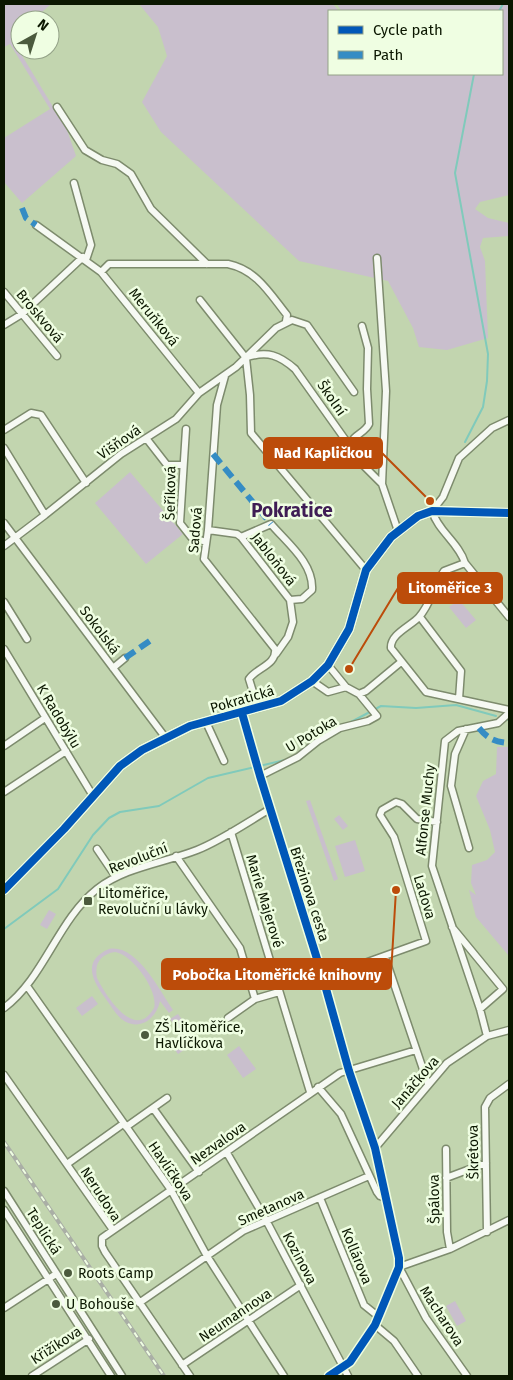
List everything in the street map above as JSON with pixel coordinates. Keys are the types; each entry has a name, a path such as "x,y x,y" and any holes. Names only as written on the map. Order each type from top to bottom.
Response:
{"street":[{"path":"57,107 85,150 102,160 117,164 131,174 151,209 207,264"},
{"path":"4,325 22,314 84,259 91,245 74,183"},
{"name":"Meruňková","path":"36,225 101,272 199,393"},
{"path":"377,258 386,391 382,484 398,531"},
{"path":"101,272 109,264 228,264 252,273 287,315 286,321 297,320 307,324 354,392"},
{"name":"Broskvová","path":"4,292 56,356"},
{"path":"200,300 246,358 250,395 251,433 366,570"},
{"name":"Višňová","path":"4,546 121,454 176,419 199,393 225,376 246,358 260,341 286,321"},
{"path":"350,446 354,436 366,429 369,424 367,389 368,348 362,326"},
{"name":"Školní","path":"246,358 267,353 284,359 300,374 364,466 382,484"},
{"name":"Sadová","path":"225,376 217,405 208,530 204,559 274,646 276,654"},
{"path":"4,430 31,413 41,415 86,483"},
{"path":"509,420 492,428 460,458 443,496 432,511 434,519 461,553 465,563 509,617"},
{"name":"Šeříková","path":"186,430 180,523 191,537 206,542"},
{"path":"146,438 167,465 183,465"},
{"path":"4,448 45,515"},
{"name":"Pokratická","path":"4,890 64,829 120,766 165,737 206,722 282,701 312,681 328,665 350,629 366,570 398,531 420,515 432,511 509,513"},
{"name":"Sokolská","path":"4,523 165,737"},
{"path":"241,537 270,524 305,563 312,585 310,593 302,599 290,600"},
{"name":"Jabloňová","path":"208,530 237,534 241,537 290,600 293,622 288,637 276,654"},
{"path":"465,563 447,568 441,574 420,617 391,642 391,648 400,662 426,692 509,711"},
{"path":"4,602 27,639"},
{"path":"420,617 461,671 459,699"},
{"name":"K Radobýlu","path":"4,649 93,796"},
{"path":"258,708 248,679 272,661 276,654"},
{"path":"113,668 125,658"},
{"path":"4,666 11,661"},
{"path":"328,665 346,687 359,694 366,692 400,662"},
{"path":"312,681 328,692 346,687"},
{"name":"U Potoka","path":"260,776 298,757 318,741 340,728 368,721 374,712 359,694"},
{"name":"Alfonse Muchy","path":"487,1036 480,1009 432,866 445,741 451,735 466,729 498,723 509,711"},
{"name":"Březinova cesta","path":"242,713 323,978 349,1071 375,1148 386,1198"},
{"path":"4,746 45,718"},
{"path":"206,722 224,761"},
{"path":"466,729 455,754 451,786 469,848"},
{"path":"4,792 66,751"},
{"name":"Ladova","path":"385,957 426,941 394,837 380,815 382,810 393,802 400,802 417,819 437,822"},
{"name":"Revoluční","path":"4,1008 27,986 83,902 98,888 116,877 195,851 270,809"},
{"name":"Marie Majerové","path":"231,832 310,1092"},
{"path":"97,849 116,877"},
{"path":"176,856 240,948 255,999"},
{"path":"451,926 503,989 480,1009"},
{"path":"323,978 385,957 428,1084"},
{"name":"Havlíčkova","path":"27,986 171,1190 207,1256 284,1376"},
{"path":"228,1018 255,999 279,992"},
{"name":"Janáčkova","path":"375,1148 447,1063 487,1036 509,1030"},
{"name":"Nezvalova","path":"113,1230 340,1073 416,1050"},
{"name":"Nerudova","path":"4,1074 113,1230 102,1238 102,1246 190,1376"},
{"name":"Škrétova","path":"487,1232 485,1107 490,1098 509,1084"},
{"path":"318,1088 338,1108 378,1195 386,1198"},
{"path":"67,1164 167,1098"},
{"path":"153,1108 199,1172"},
{"name":"Špálova","path":"446,1149 447,1232 450,1249"},
{"name":"Kozinova","path":"228,1152 301,1285 348,1376"},
{"path":"446,1178 486,1163"},
{"name":"Smetanova","path":"139,1303 243,1232 369,1176"},
{"name":"Teplická","path":"4,1190 94,1335 122,1376"},
{"name":"Kollárova","path":"320,1198 364,1305 378,1317"},
{"name":"Macharova","path":"386,1198 399,1267 426,1318 467,1376"},
{"name":"Teplická","path":"4,1210 111,1376"},
{"path":"329,1376 350,1362 375,1325 399,1267 450,1249 508,1221"},
{"path":"4,1308 56,1274"},
{"name":"Neumannova","path":"182,1365 301,1285"},
{"path":"375,1325 394,1341 418,1376"},
{"name":"Křižíkova","path":"32,1376 94,1335"}],"shaded area":[{"path":"4,4 51,4 44,10 10,10 10,44 4,47"},
{"path":"139,4 333,4 338,10 328,10 328,75 503,75 503,10 340,10 337,4 509,4 509,195 480,202 475,209 488,218 509,223 509,236 483,238 480,247 485,261 488,338 447,350 419,347 413,328 388,281 299,261 161,132 142,102 167,56 158,27"},
{"path":"20,60 25,60 67,130 76,156 22,203 4,182 4,138 50,109"},
{"path":"130,472 183,534 146,564 95,503"},
{"path":"459,600 476,620 466,628 449,607"},
{"path":"497,747 509,747 509,956 476,917 469,890 476,895 471,883 472,865 487,860 495,852 490,830 476,796 483,781 496,774"},
{"path":"310,800 338,879 334,881 306,801"},
{"path":"339,815 348,826 343,830 334,819"},
{"path":"355,840 365,871 345,877 335,846"},
{"path":"426,892 432,909 424,912 418,895"},
{"path":"49,910 56,914 47,929 40,925"},
{"path":"109,949 119,949 129,954 146,970 173,1010 169,1013 160,1001 156,1012 148,1021 132,1024 123,1020 98,988 92,974 94,960","holes":["115,952 122,954 143,974 152,992 154,1008 146,1017 138,1020 130,1018 114,1004 97,978 97,968 102,957"]},
{"path":"92,996 98,1004 82,1016 76,1008"},
{"path":"178,1014 197,1041 178,1054 170,1043 181,1035 170,1019"},
{"path":"239,1046 256,1069 243,1078 227,1055"},
{"path":"455,1301 466,1321 457,1326 446,1306"}],"waterway":[{"path":"500,10 503,4"},
{"path":"465,442 483,407 487,381 488,354 455,173 474,75"},
{"path":"351,722 381,706 416,708 456,705 496,716"},
{"path":"4,929 58,889 93,835 109,818 120,812 159,806 208,778 285,760"}],"railway":[{"path":"4,1142 164,1376"}],"marked path":[{"path":"22,208 26,218 36,225"},
{"path":"213,454 271,524"},
{"path":"125,658 151,640"},
{"path":"479,728 492,739 509,743"}],"cycle path":[{"path":"4,890 64,829 120,766 142,750 190,726 281,701 312,681 328,665 349,629 366,570 391,537 418,516 432,511 509,513"},
{"path":"242,713 323,978 349,1071 375,1148 399,1258 399,1267 375,1325 350,1362 329,1376"}],"place":[{"name":"Nad Kapličkou","path":"430,501"},
{"name":"Litoměřice 3","path":"349,669"},
{"name":"Pobočka Litoměřické knihovny","path":"396,890"},
{"name":"Litoměřice, Revoluční u lávky","path":"88,901"},
{"name":"ZŠ Litoměřice, Havlíčkova","path":"145,1035"},
{"name":"Roots Camp","path":"68,1273"},
{"name":"U Bohouše","path":"56,1304"}],"district":[{"name":"Pokratice","path":"292,510"}]}
